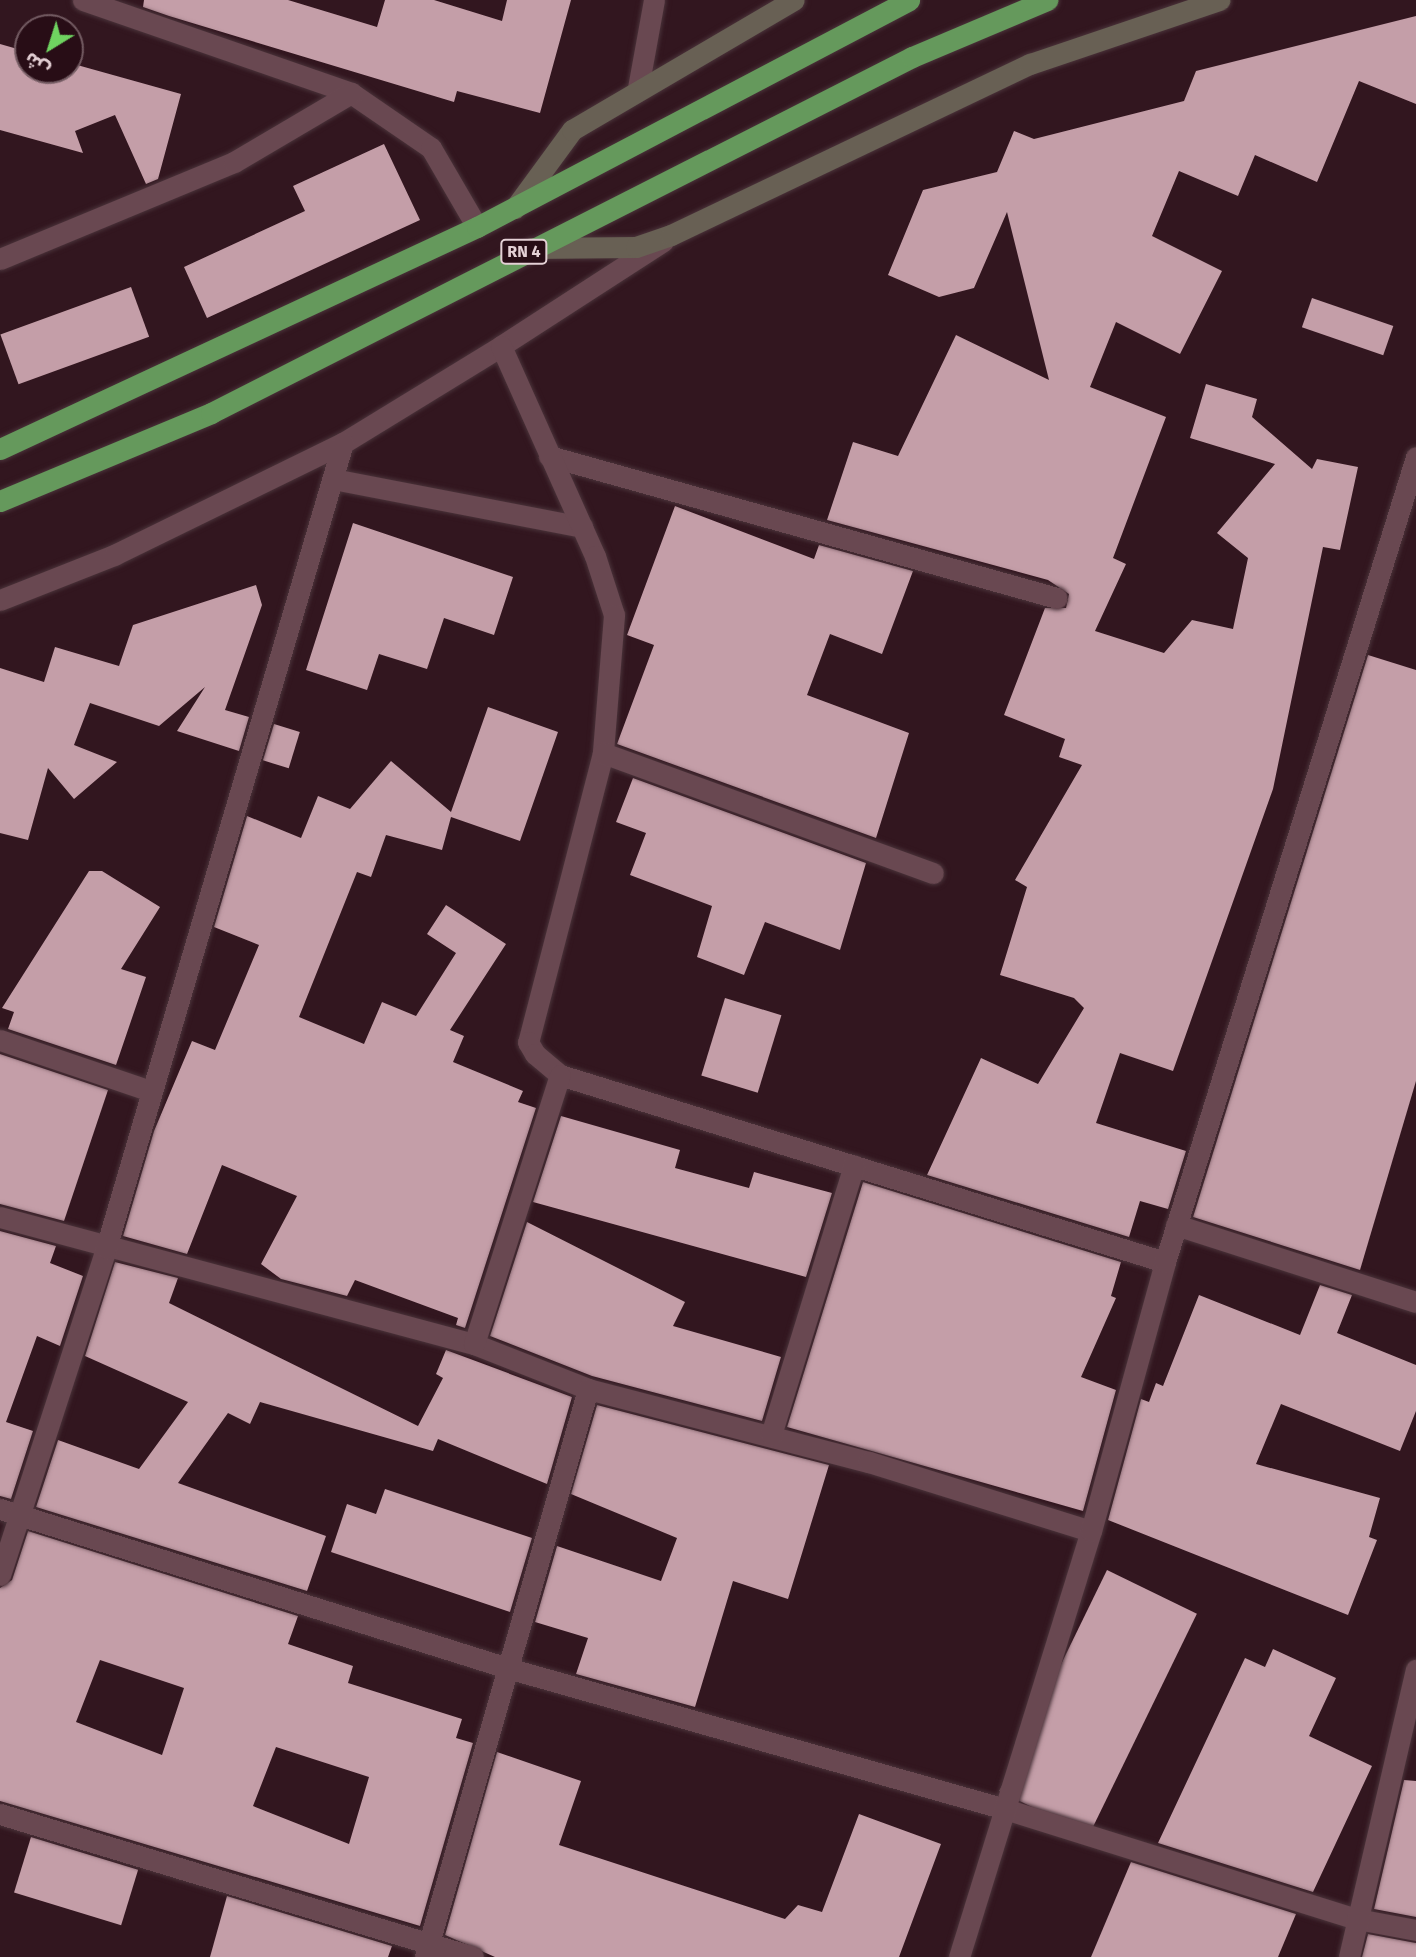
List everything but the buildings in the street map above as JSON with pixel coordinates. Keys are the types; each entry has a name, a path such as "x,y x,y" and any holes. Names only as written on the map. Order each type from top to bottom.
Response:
{"highway":[{"name":"RN 4","path":"0,449 477,227 909,0"},
{"name":"RN 4","path":"0,500 211,413 912,57 1047,0"}],"main road":[{"path":"515,208 572,131 638,88 794,0"},
{"path":"532,248 636,247 671,235 1030,64 1219,0"}],"street":[{"path":"83,0 110,4 351,93 431,148 477,227"},
{"path":"638,88 654,0"},
{"path":"0,259 234,162 351,93"},
{"path":"0,600 114,555 343,443 501,346 671,235"},
{"path":"501,346 582,527 614,615 603,752 528,1042 560,1075 1165,1262"},
{"path":"0,1575 8,1511 106,1248 343,443"},
{"path":"549,456 1057,598"},
{"path":"959,1957 1091,1531 1165,1262 1416,457"},
{"path":"333,479 582,527"},
{"path":"603,752 933,873"},
{"path":"0,1041 152,1091"},
{"path":"474,1344 560,1075"},
{"path":"771,1435 854,1166"},
{"path":"0,1217 106,1248 474,1344 589,1389 771,1435 1091,1531"},
{"path":"1176,1226 1416,1302"},
{"path":"426,1950 511,1669 589,1389"},
{"path":"8,1511 511,1669 1005,1809 1357,1919 1416,1930"},
{"path":"1349,1957 1416,1670"},
{"path":"0,1814 426,1950 473,1957"}]}
